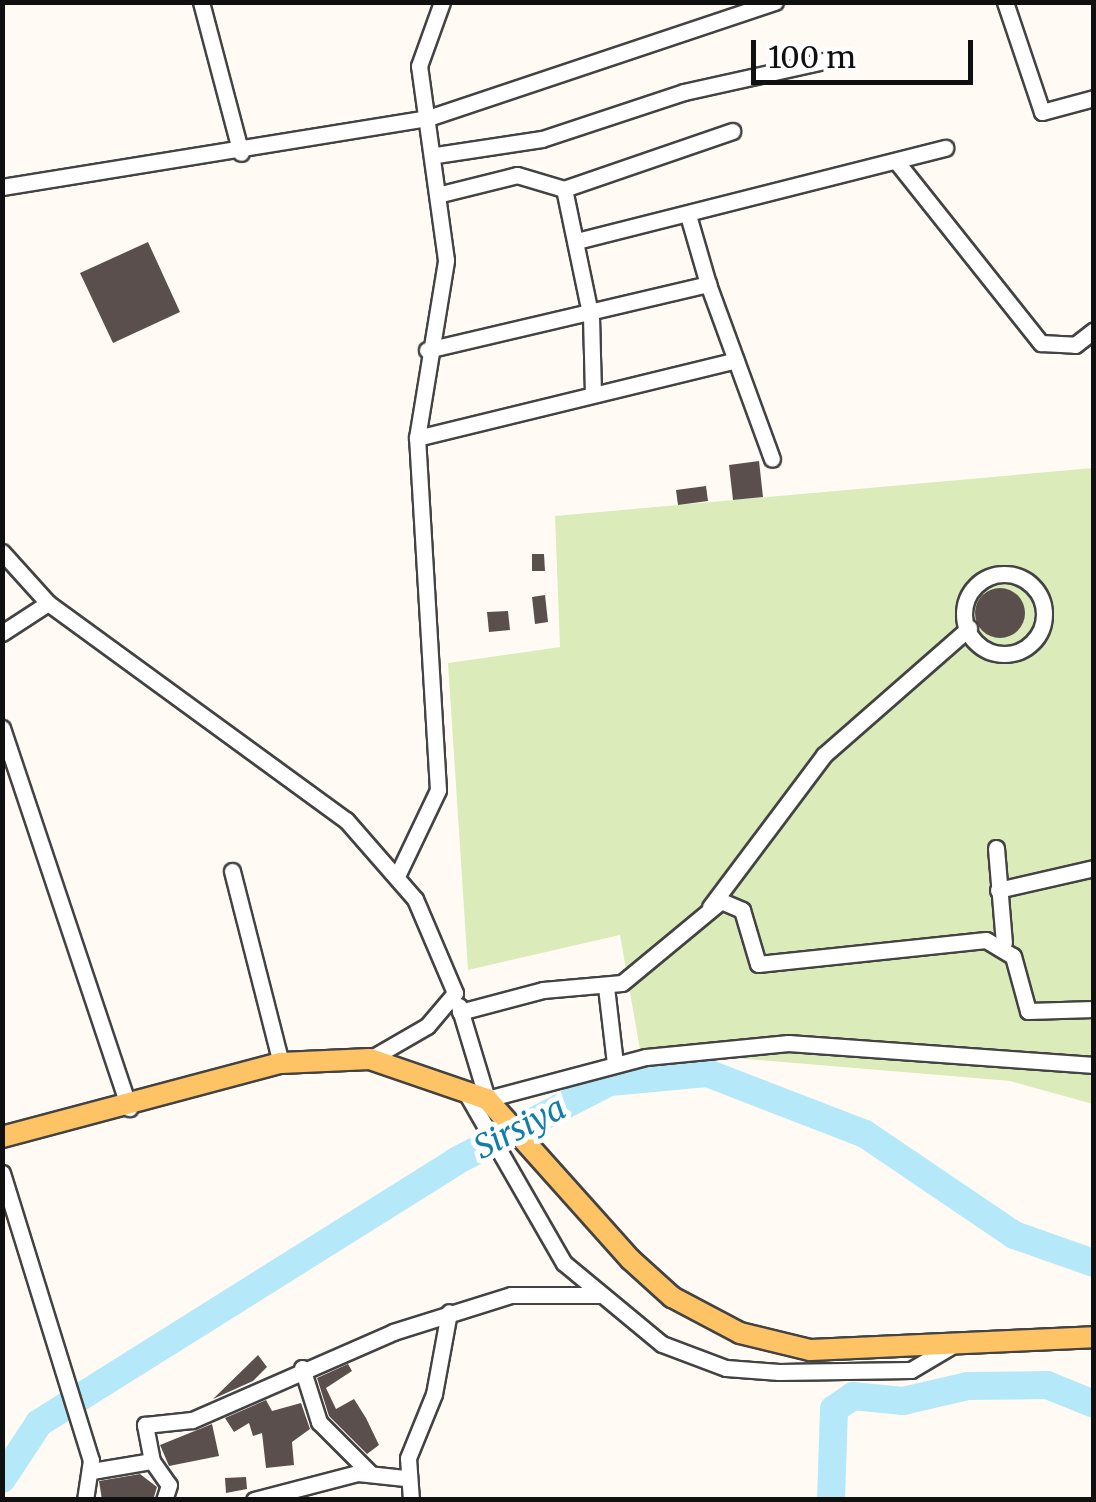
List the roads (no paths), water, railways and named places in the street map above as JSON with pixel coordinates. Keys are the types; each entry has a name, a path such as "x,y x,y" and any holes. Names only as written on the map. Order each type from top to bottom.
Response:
{"main road":[{"path":"2,1136 129,1108 281,1062 370,1059 460,1084 495,1105 672,1298 740,1332 810,1350 1094,1337"}],"street":[{"path":"201,2 241,152"},
{"path":"397,876 438,790 418,438 427,350 446,260 442,194 419,66 442,2"},
{"path":"2,187 241,152 428,118 612,50 650,48 748,8 776,2"},
{"path":"1006,2 1042,112 1094,98"},
{"path":"436,155 542,139 684,92 824,61"},
{"path":"442,194 516,175 564,189 732,131"},
{"path":"577,240 945,148"},
{"path":"896,161 1041,343 1074,345 1094,330"},
{"path":"564,189 591,318 592,393"},
{"path":"688,215 708,284 772,458"},
{"path":"427,350 591,318 708,284"},
{"path":"418,438 736,360"},
{"path":"2,552 48,603 346,820 397,876 454,993 495,1105 614,1064 840,1043 1094,1065"},
{"path":"460,1012 543,990 606,987 652,962 710,906 824,755 969,628 970,588 988,577 1024,578 1040,593 1041,630 1028,646 984,651 969,628"},
{"path":"2,633 48,603"},
{"path":"2,728 129,1108"},
{"path":"996,848 1004,943 1028,1011 1094,1009"},
{"path":"998,890 1094,868"},
{"path":"232,871 281,1062"},
{"path":"710,906 737,904 758,964 1004,943"},
{"path":"606,987 614,1064"},
{"path":"370,1059 427,1026 454,993"},
{"path":"460,1084 497,1133 514,1182 554,1250 600,1295 662,1344 726,1368 912,1370 958,1342"},
{"path":"2,1172 92,1465 85,1500"},
{"path":"164,1500 169,1484 152,1461 145,1424 192,1420 302,1368 449,1312 511,1295 600,1295"},
{"path":"302,1368 319,1422 369,1472 407,1493 449,1312"},
{"path":"92,1465 152,1461"},
{"path":"254,1500 369,1472"}],"waterway":[{"name":"Sirsiya","path":"2,1479 39,1423 456,1161 610,1082 707,1073 865,1134 1014,1235 1094,1263"},
{"name":"Sirsiya","path":"831,1500 834,1409 853,1396 903,1401 968,1386 1047,1385 1094,1404"}]}
